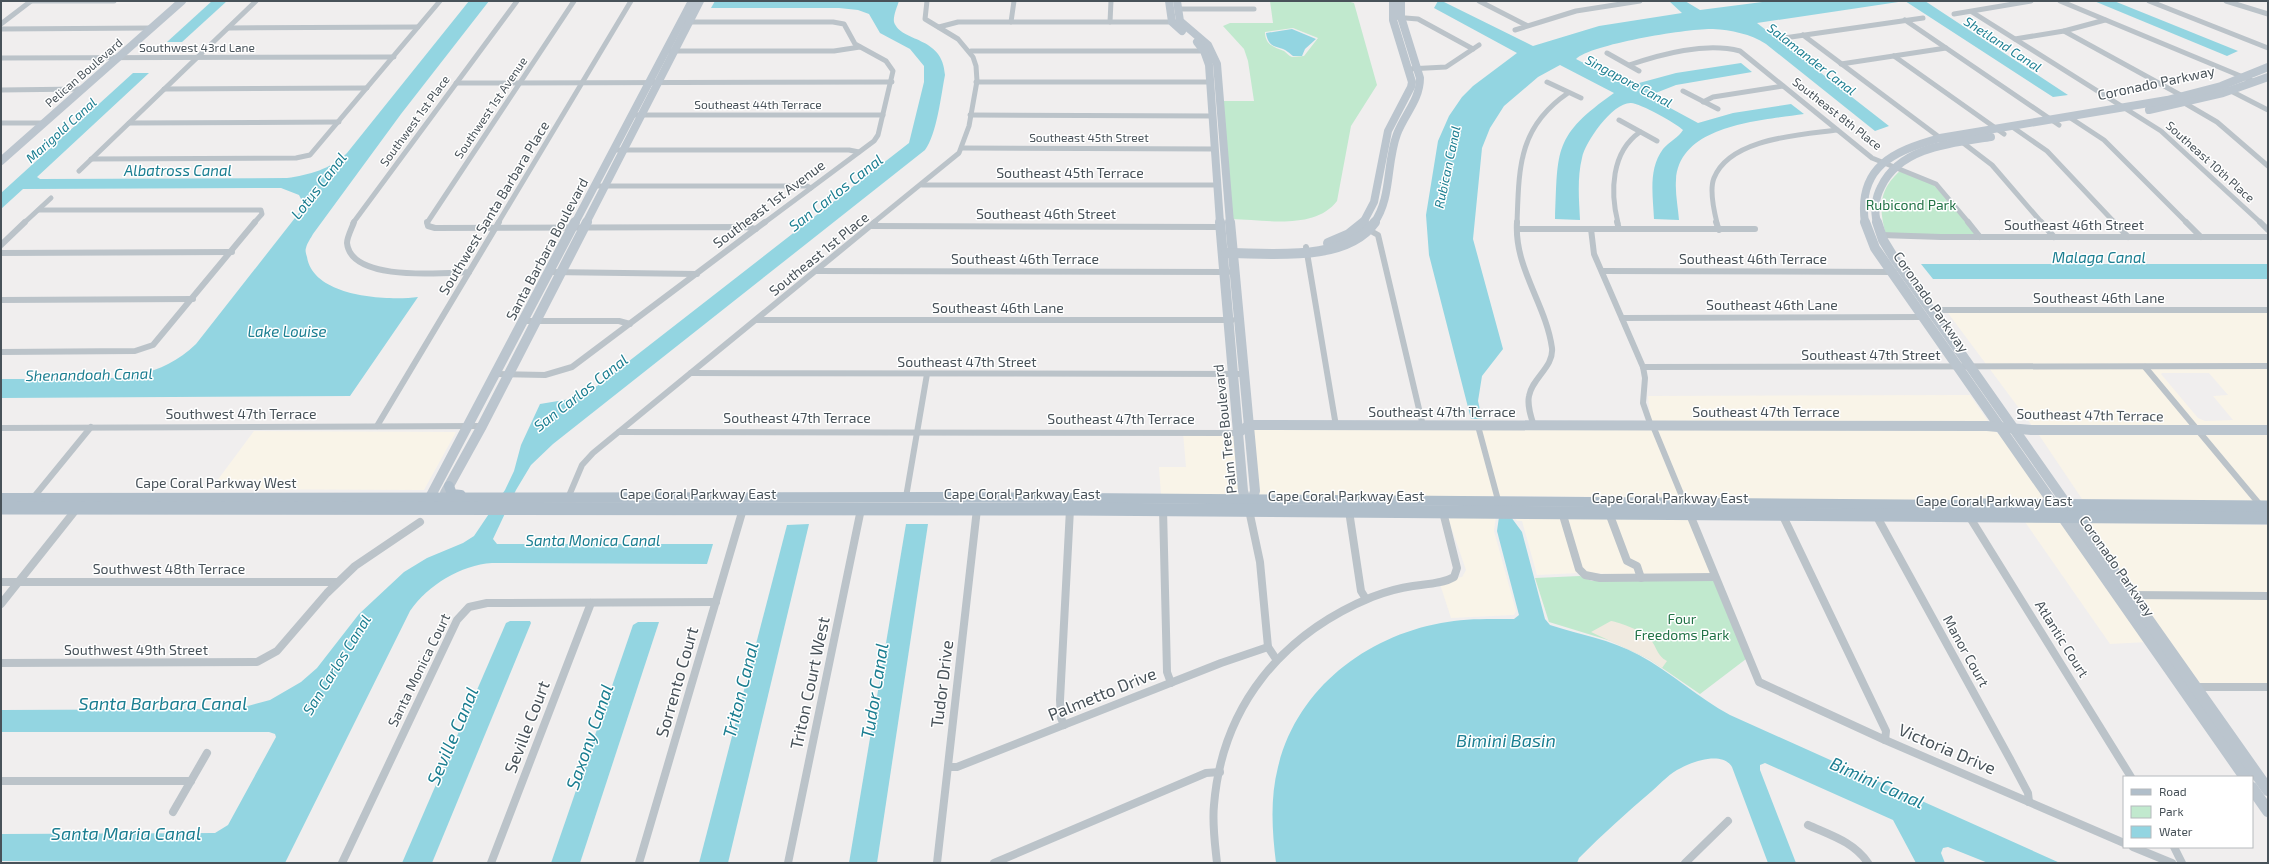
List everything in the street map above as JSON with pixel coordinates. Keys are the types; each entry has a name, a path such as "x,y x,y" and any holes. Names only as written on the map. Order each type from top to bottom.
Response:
{"main road":[{"path":"449,486 449,492 456,495 497,496"},
{"name":"Cape Coral Parkway East","path":"433,503 497,496 514,501 676,509 744,503 749,504 757,502 802,502 820,497 906,497 977,509 2268,518"},
{"name":"Cape Coral Parkway West","path":"1,498 289,498 433,503"},
{"path":"1,503 22,503 33,498"},
{"path":"78,507 91,503 154,502 166,498"},
{"path":"200,507 218,504 274,504 289,498"},
{"name":"Cape Coral Parkway East","path":"433,503 490,509 514,501 568,498 744,503 861,509 942,503 1018,503 1021,498 1249,498 2265,507"},
{"path":"1443,512 1444,507 1451,505 1510,505 1527,500"},
{"name":"Cape Coral Parkway West","path":"1,508 200,507 433,503"},
{"path":"2196,517 2205,512 2258,511 2265,507"}],"street":[{"path":"1,24 31,1 114,1"},
{"name":"Pelican Boulevard","path":"1,158 44,123 118,58 174,1"},
{"name":"Pelican Boulevard","path":"1,158 35,123 109,58 182,1"},
{"path":"78,171 256,1"},
{"path":"91,159 305,157 314,152 440,1"},
{"name":"Southwest 1st Place","path":"469,272 393,272 369,267 355,258 348,249 347,242 352,226 517,1"},
{"name":"Southwest 1st Avenue","path":"496,228 435,228 428,226 427,223 574,1"},
{"name":"Southwest Santa Barbara Place","path":"377,426 631,1"},
{"name":"Santa Barbara Boulevard","path":"685,22 692,1"},
{"name":"Santa Barbara Boulevard","path":"433,503 449,486 482,426 641,115 654,82 685,22 700,1"},
{"name":"Southeast 1st Place","path":"568,498 586,460 922,185 952,160 962,148 976,82 976,64 970,51 959,39 924,17 927,1"},
{"path":"1011,22 1014,1"},
{"path":"1110,22 1111,1"},
{"path":"1169,1 1172,22"},
{"path":"939,27 953,22 1181,23 1177,9 1177,1"},
{"path":"1234,1 1235,9"},
{"path":"1307,250 1337,241 1353,232 1365,221 1371,212 1386,137 1396,113 1411,90 1412,84 1412,69 1393,1"},
{"path":"1397,17 1401,1"},
{"path":"1515,30 1526,25 1576,11 1640,1"},
{"path":"1954,14 2031,1"},
{"path":"2060,1 2255,82"},
{"path":"2149,1 2268,48"},
{"path":"2226,1 2268,14"},
{"path":"1483,2 1526,25"},
{"path":"1169,9 1254,9"},
{"name":"Southeast 10th Place","path":"1972,12 2165,134 2268,230"},
{"path":"1397,17 1418,19 1473,49"},
{"path":"1784,38 1922,18"},
{"path":"1905,20 2059,125"},
{"path":"2015,39 2064,30 2104,20"},
{"name":"Southeast 1st Avenue","path":"508,374 559,374 572,367 860,152 876,138 894,70 889,63 860,47 851,40 844,24 685,22"},
{"name":"Palm Tree Boulevard","path":"1172,22 1208,50 1228,320 1248,425 1255,491 1249,498 1249,510"},
{"name":"Palm Tree Boulevard","path":"1181,23 1201,38 1217,64 1239,320 1238,433 1243,491 1249,498"},
{"path":"228,28 418,27"},
{"path":"1,29 147,28"},
{"path":"2064,30 2184,100 2217,122 2268,166"},
{"path":"1803,35 1948,144"},
{"path":"1412,69 1446,67 1480,45"},
{"path":"670,51 834,51 860,47"},
{"name":"Southeast 8th Place","path":"1630,65 1669,55 1725,47 1735,49 1872,158 1883,163 1896,166 1940,187 1980,237"},
{"path":"1842,64 1946,48"},
{"path":"970,51 1208,50"},
{"path":"1607,53 1639,71"},
{"path":"1894,56 2004,134"},
{"name":"Southwest 43rd Lane","path":"1,58 394,57"},
{"path":"1222,250 1307,250 1344,245 1369,230 1380,212 1395,138 1402,120 1420,92 1421,83 1412,69"},
{"name":"Coronado Parkway","path":"2267,69 2184,100 2133,113 1948,144 1924,151 1896,166 1882,182 1876,199 1875,216 1881,235 1903,272 2268,790"},
{"name":"Coronado Parkway","path":"2243,776 1891,272 1871,240 1862,209 1863,196 1868,180 1883,163 1910,147 1940,138 2124,108 2175,98 2193,101 2231,91 2268,77"},
{"name":"Santa Barbara Boulevard","path":"433,503 469,426 632,115 654,82"},
{"path":"456,83 892,82"},
{"path":"976,82 1218,82"},
{"path":"1547,82 1581,98"},
{"path":"1703,102 1713,97 1783,86"},
{"path":"2221,86 2268,110"},
{"path":"164,89 367,88"},
{"path":"1,90 82,89"},
{"path":"1683,91 1718,109"},
{"path":"1534,426 1529,396 1532,386 1550,364 1552,349 1519,252 1517,229 1520,170 1525,143 1539,118 1553,103 1568,93"},
{"name":"Southeast 44th Terrace","path":"632,115 883,115"},
{"path":"970,115 1221,116"},
{"path":"2069,117 2112,147 2201,237"},
{"path":"1619,120 1657,141"},
{"path":"128,123 339,122"},
{"path":"1,123 44,123"},
{"path":"2011,126 2048,151 2128,237"},
{"path":"1719,230 1714,207 1713,184 1718,170 1726,160 1739,151 1756,144 1837,130"},
{"path":"1619,229 1616,212 1616,165 1623,148 1629,139 1640,132"},
{"path":"1953,136 1992,165 2054,237"},
{"path":"1386,137 1395,138"},
{"name":"Southeast 45th Street","path":"962,148 1215,149"},
{"path":"1215,149 1224,149"},
{"path":"614,150 849,150 860,152"},
{"path":"1380,164 1389,165"},
{"name":"Southeast 45th Terrace","path":"922,185 1218,185"},
{"path":"1218,185 1227,185"},
{"path":"595,186 799,186 811,188"},
{"path":"1,245 51,198"},
{"path":"1,352 144,349 158,341 262,214 261,210 257,209 39,210"},
{"name":"Southeast 46th Street","path":"872,226 1220,227"},
{"path":"496,228 746,227 756,229"},
{"path":"1220,227 1230,227"},
{"path":"1517,229 1756,229"},
{"path":"1562,512 1579,569 1584,574 1600,578 1715,577 1643,403 1645,378 1643,367 1594,254 1591,229"},
{"path":"1353,232 1369,230 1378,236 1423,426"},
{"name":"Southeast 46th Street","path":"1881,235 1980,237 2268,237"},
{"path":"1307,250 1336,426"},
{"path":"1,253 232,252"},
{"name":"Southeast 46th Terrace","path":"816,271 1234,272"},
{"name":"Southeast 46th Terrace","path":"1602,271 1903,272"},
{"path":"550,272 697,274"},
{"path":"1,300 193,300"},
{"name":"Southeast 46th Lane","path":"1930,310 2266,312"},
{"path":"1922,317 1933,321 1943,333 1949,336"},
{"name":"Southeast 46th Lane","path":"1622,318 1922,317"},
{"name":"Southeast 46th Lane","path":"756,320 1239,320"},
{"path":"525,321 619,321 630,324"},
{"name":"Southeast 47th Street","path":"1643,367 2268,366"},
{"path":"2145,367 2197,430 2265,507"},
{"name":"Southeast 47th Street","path":"691,373 1238,374"},
{"path":"497,374 508,374"},
{"path":"906,497 927,374"},
{"path":"1238,433 1248,425"},
{"name":"Southeast 47th Terrace","path":"1248,425 1999,427 2268,430"},
{"name":"Southwest 47th Terrace","path":"1,428 482,426"},
{"path":"1478,426 1498,500"},
{"path":"33,498 91,427"},
{"name":"Southeast 47th Terrace","path":"619,432 1238,433"},
{"name":"Sorrento Court","path":"639,863 744,503"},
{"path":"1,604 78,507"},
{"name":"Triton Court West","path":"788,863 861,509"},
{"name":"Tudor Drive","path":"937,863 977,509"},
{"path":"1064,725 1061,718 1060,700 1070,509"},
{"path":"1163,510 1166,666 1170,683"},
{"path":"1249,510 1260,562 1268,647 1276,659"},
{"path":"1348,511 1362,591 1366,599"},
{"path":"1217,863 1214,820 1215,794 1226,745 1238,716 1248,698 1276,659 1313,628 1338,612 1366,599 1399,589 1452,579 1456,575 1457,568 1443,512"},
{"path":"1609,513 1627,561 1637,566 1641,578"},
{"path":"1782,514 1886,731 1886,740"},
{"name":"Manor Court","path":"1876,515 2010,759 2028,793 2029,802"},
{"name":"Atlantic Court","path":"1969,515 2130,776"},
{"path":"337,582 373,552 420,522"},
{"name":"Victoria Drive","path":"1715,577 1759,682 1886,740 2123,843"},
{"name":"Southwest 48th Terrace","path":"1,582 337,582"},
{"name":"Southwest 49th Street","path":"1,663 248,663 270,657 277,651 337,582"},
{"path":"2118,595 2268,596"},
{"name":"Santa Monica Court","path":"342,863 461,613 478,604 716,602"},
{"name":"Seville Court","path":"491,863 591,603"},
{"name":"Palmetto Drive","path":"948,767 957,767 1247,653 1268,647"},
{"path":"2182,687 2268,687"},
{"path":"173,812 208,753"},
{"path":"994,863 1206,773 1220,772"},
{"path":"1,781 191,781"},
{"path":"2253,789 2268,811"},
{"path":"1691,861 1728,821"},
{"path":"1808,825 1851,846 1863,855 1868,863"},
{"path":"2135,848 2172,863"},
{"path":"2174,848 2182,863"}],"shaded area":[{"path":"1945,309 2268,310 2268,427 2033,427","holes":["2209,373 2228,395 2213,396 2233,420 2205,421 2198,418 2161,374"]},
{"path":"1970,395 1990,424 1651,423 1648,396"},
{"path":"1252,428 1994,430 2002,437 2048,502 1528,496 1257,496"},
{"path":"254,431 456,432 424,490 211,489"},
{"path":"1234,432 1241,496 1161,495 1159,467 1186,467 1183,433"},
{"path":"2037,432 2268,432 2268,501 2082,499"},
{"path":"1447,515 1496,516 1494,531 1516,611 1514,615 1451,618 1439,581 1462,577 1466,570"},
{"path":"1514,516 1694,516 1719,577 1579,573 1537,575 1522,521 1517,521"},
{"path":"2023,519 2061,519 2147,642 2110,644"},
{"path":"2085,523 2268,525 2268,691 2203,691"}],"green space":[{"path":"1270,1 1347,1 1354,3 1377,85 1351,126 1337,201 1328,210 1303,220 1274,221 1232,219 1223,101 1254,101 1248,61 1244,49 1223,26 1230,23 1273,23","holes":["1293,28 1318,38 1304,56 1292,57 1268,43 1265,32"]},
{"name":"Rubicond Park","path":"1902,169 1930,181 1979,235 1886,235 1881,207 1882,199 1894,176"},
{"name":"Four Freedoms Park","path":"1580,576 1592,581 1714,581 1746,659 1700,694 1649,659 1611,641 1549,622 1535,578"}],"sand":[{"path":"1611,621 1632,628 1647,636 1661,657 1667,661 1662,668 1649,659 1591,632"}],"water":[{"path":"212,1 227,1 182,42 167,42"},
{"name":"Lake Louise","path":"469,1 489,1 401,114 308,242 306,253 312,270 323,281 337,288 353,294 371,297 418,297 350,396 1,398 1,379 91,379 124,377 154,370 169,364 196,344 302,209 303,203 299,195 281,188 23,189 1,209 1,193 133,73 149,73 37,177 40,179 287,178 303,175 327,167 341,159 347,153"},
{"path":"715,1 899,1 894,20 898,29 930,46 943,62 945,75 936,125 925,150 553,444 531,465 516,490 493,539 497,544 713,544 707,564 492,563 457,572 436,585 417,602 410,611 285,863 1,861 1,834 215,833 228,825 276,737 275,734 269,732 1,732 1,710 237,709 270,700 301,682 317,668 359,614 404,572 427,558 463,543 474,536 505,490 514,471 521,445 540,404 570,399 597,386 909,143 924,82 924,66 910,49 880,33 869,14 858,10 839,8 711,8"},
{"name":"Rubican Canal","path":"1438,1 1442,1 1533,46 1599,26 1682,13 1669,1 1685,1 1700,10 1770,1 1905,1 1757,23 1889,126 1875,131 1766,44 1741,33 1727,30 1701,29 1642,38 1600,48 1585,53 1576,59 1628,86 1676,73 1741,63 1752,72 1676,85 1648,96 1698,123 1733,113 1791,104 1804,114 1746,123 1726,128 1707,136 1692,147 1681,161 1676,180 1679,220 1654,219 1652,183 1655,165 1663,149 1683,130 1642,106 1631,103 1624,104 1616,109 1601,124 1584,151 1580,166 1579,181 1580,220 1555,219 1559,160 1569,133 1579,121 1614,93 1560,65 1538,77 1504,106 1490,128 1482,148 1473,239 1503,349 1482,376 1478,401 1482,419 1471,419 1429,255 1426,215 1438,141 1449,116 1462,97 1473,86 1517,53 1434,8"},
{"path":"1905,1 1925,1 2068,95 2053,97"},
{"path":"2094,1 2114,1 2238,51 2227,56"},
{"path":"1292,29 1316,39 1305,49 1302,56 1293,56 1285,50 1272,45 1267,39 1266,33"},
{"path":"1921,264 2268,264 2268,279 1933,279"},
{"name":"Bimini Basin","path":"1499,517 1511,517 1522,532 1545,619 1550,625 1606,641 1639,655 1730,715 2060,863 1988,863 1948,847 1943,848 1941,853 1945,863 1916,863 1893,820 1765,763 1760,765 1760,770 1796,863 1768,863 1732,767 1728,762 1715,758 1700,760 1686,765 1669,775 1597,840 1579,858 1577,863 1276,863 1272,815 1275,779 1287,739 1301,714 1318,691 1338,671 1361,654 1386,640 1413,630 1450,621 1514,619 1519,615 1497,531"},
{"path":"809,524 728,863 699,863 787,525"},
{"path":"906,524 928,524 877,863 849,863"},
{"path":"510,621 530,621 531,623 432,863 402,863 506,623"},
{"path":"638,622 659,622 580,863 551,863 633,625"}],"water label":[{"name":"Shetland Canal","path":"2003,44"},
{"name":"Salamander Canal","path":"1812,59"},
{"name":"Singapore Canal","path":"1629,81"},
{"name":"Marigold Canal","path":"61,130"},
{"name":"Albatross Canal","path":"178,171"},
{"name":"Lotus Canal","path":"319,186"},
{"name":"San Carlos Canal","path":"836,193"},
{"name":"Malaga Canal","path":"2099,258"},
{"name":"Shenandoah Canal","path":"89,375"},
{"name":"San Carlos Canal","path":"581,393"},
{"name":"Santa Monica Canal","path":"593,541"},
{"name":"San Carlos Canal","path":"337,665"},
{"name":"Triton Canal","path":"741,690"},
{"name":"Tudor Canal","path":"875,691"},
{"name":"Santa Barbara Canal","path":"163,704"},
{"name":"Seville Canal","path":"453,736"},
{"name":"Saxony Canal","path":"590,737"},
{"name":"Bimini Canal","path":"1877,783"},
{"name":"Santa Maria Canal","path":"126,834"}]}
